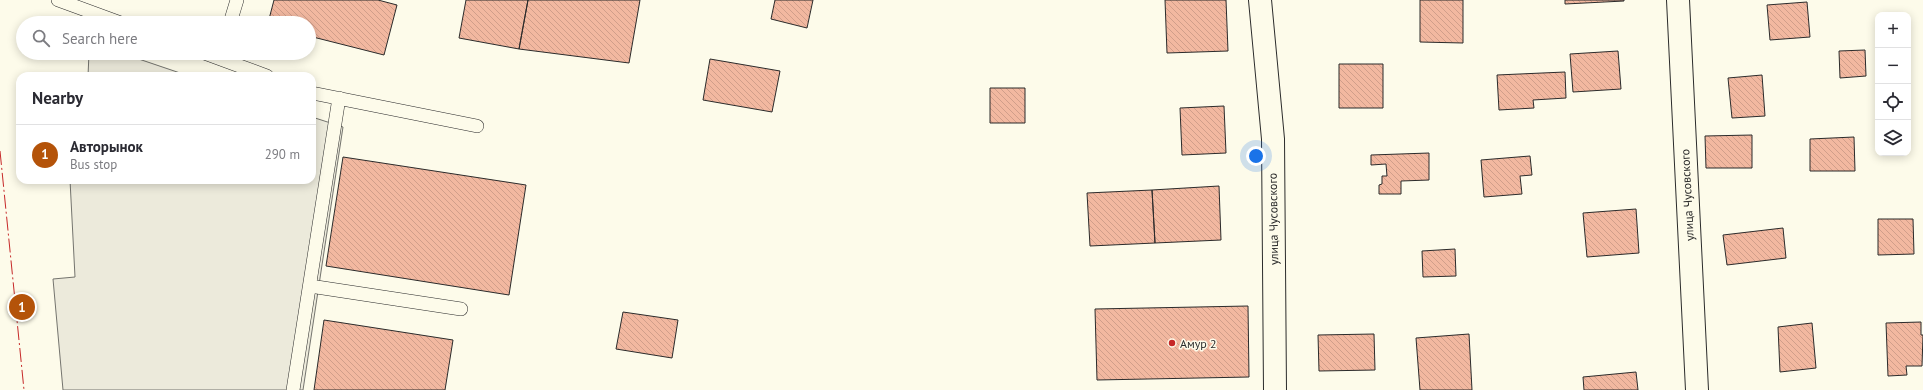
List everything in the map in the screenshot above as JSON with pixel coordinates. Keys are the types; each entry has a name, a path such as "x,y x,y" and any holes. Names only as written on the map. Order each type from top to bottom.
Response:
{"street":[{"name":"улица Чусовского","path":"1260,0 1273,139 1275,390"},
{"name":"улица Чусовского","path":"1678,0 1697,390"}],"lane":[{"path":"58,0 102,16"},
{"path":"232,16 237,0"},
{"path":"229,60 258,72"},
{"path":"316,94 477,126"},
{"path":"294,390 339,98"},
{"path":"310,286 460,309"}],"shaded area":[{"path":"89,60 142,60 177,72 88,72"},
{"path":"316,118 343,127 303,390 63,390 53,279 75,277 70,184 316,184"}],"building":[{"path":"274,0 378,0 397,5 384,55 316,38 316,16 270,16"},
{"path":"466,0 528,0 519,49 459,38"},
{"path":"528,0 640,0 629,63 519,49"},
{"path":"775,0 813,0 807,28 771,19"},
{"path":"1165,0 1226,0 1228,51 1167,53"},
{"path":"1420,0 1463,0 1463,43 1420,42"},
{"path":"1565,0 1624,0 1624,1 1565,4"},
{"path":"1807,2 1810,37 1770,40 1767,5"},
{"path":"1865,50 1866,76 1840,78 1839,51"},
{"path":"1618,51 1621,89 1573,92 1570,54"},
{"path":"710,59 780,71 772,112 703,100"},
{"path":"1339,64 1383,64 1383,108 1339,108"},
{"path":"1565,72 1566,98 1533,100 1534,108 1499,110 1497,75"},
{"path":"1762,75 1765,116 1732,118 1728,78"},
{"path":"990,88 1025,88 1025,123 990,123"},
{"path":"1224,106 1226,153 1182,155 1180,108"},
{"path":"1752,135 1752,168 1706,168 1705,136"},
{"path":"1854,137 1855,171 1810,171 1810,139"},
{"path":"1429,153 1429,180 1401,181 1401,194 1379,194 1379,185 1382,184 1382,176 1387,176 1386,164 1371,165 1371,155"},
{"path":"1530,156 1532,175 1520,176 1522,194 1484,197 1481,160"},
{"path":"343,157 526,185 509,295 326,266"},
{"path":"1219,186 1221,240 1155,243 1152,190"},
{"path":"1152,190 1155,243 1090,246 1087,193"},
{"path":"1636,209 1639,253 1587,257 1583,213"},
{"path":"1878,219 1913,219 1914,254 1878,255"},
{"path":"1783,228 1786,258 1727,265 1723,235"},
{"path":"1455,249 1456,276 1423,277 1422,251"},
{"name":"Амур 2","path":"1248,306 1249,377 1097,380 1095,309"},
{"path":"623,312 678,320 672,358 616,349"},
{"path":"324,320 453,340 445,390 314,390"},
{"path":"1921,322 1921,335 1923,335 1922,366 1906,366 1907,375 1888,376 1886,323"},
{"path":"1812,323 1816,368 1780,372 1778,327"},
{"path":"1374,334 1375,370 1319,371 1318,335"},
{"path":"1469,334 1472,390 1420,390 1416,338"},
{"path":"1636,372 1638,390 1584,390 1583,377"}],"power":[{"path":"0,151 24,390"}],"place":[{"name":"Авторынок","path":"22,307"},
{"name":"Амур 2","path":"1172,343"}]}
